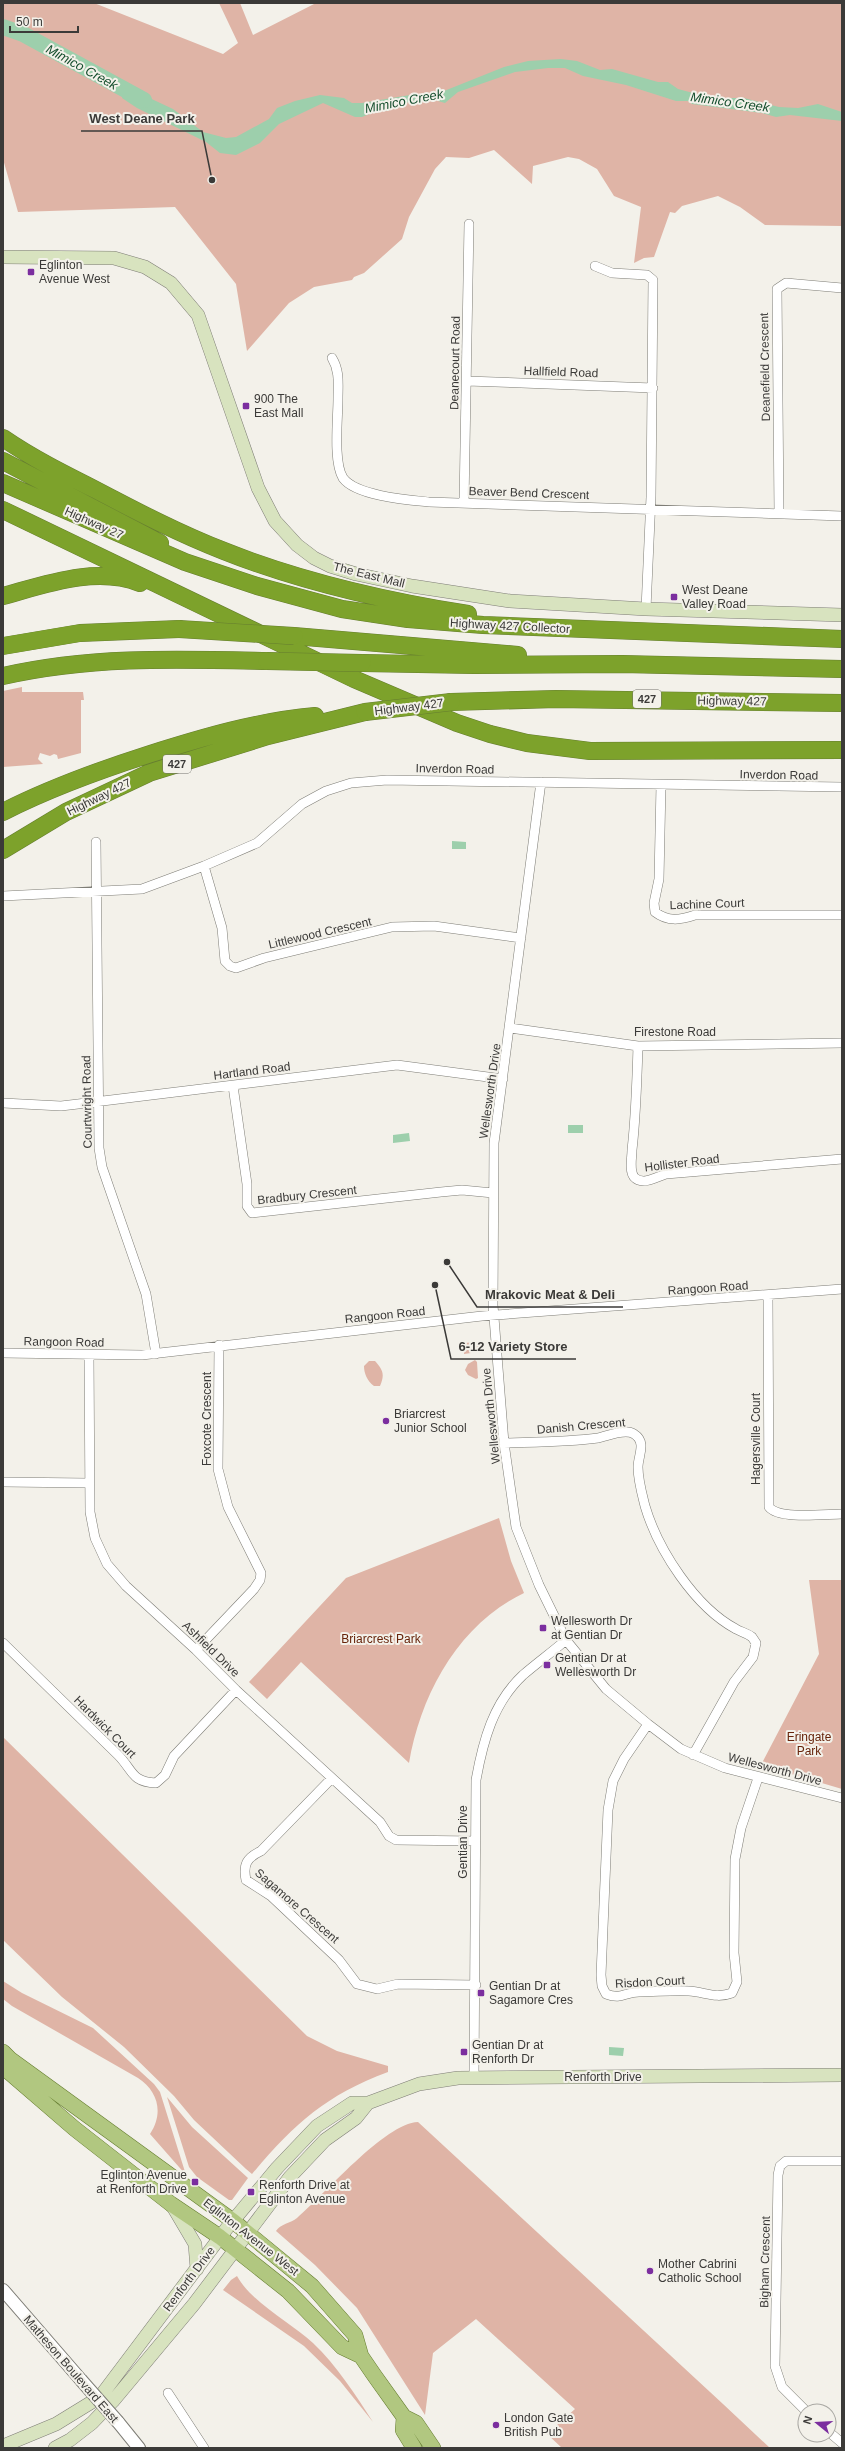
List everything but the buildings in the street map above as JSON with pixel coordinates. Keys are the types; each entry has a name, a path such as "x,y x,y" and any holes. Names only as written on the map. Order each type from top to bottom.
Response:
{"highway":[{"path":"9,443 162,525 256,563 321,582 417,605 579,630"},
{"path":"7,463 138,530 166,546 185,562"},
{"name":"Highway 27","path":"5,484 185,562"},
{"path":"7,512 314,661 423,710 473,729 526,743 606,751 842,750"},
{"name":"Highway 427 Collector","path":"185,562 289,596 364,613 445,622 579,630 842,639"},
{"path":"3,596 64,580 92,576 128,578 208,609"},
{"path":"3,646 80,633 179,629 294,636 622,664"},
{"path":"3,676 45,667 108,660 474,665 622,664 842,669"},
{"name":"Highway 427","path":"3,850 66,812 149,773 268,736 365,712 451,702 571,699 842,703"},
{"path":"3,812 107,768 202,737 279,719 365,712"}],"main road":[{"name":"The East Mall","path":"3,257 114,258 145,267 171,282 198,315 258,488 268,509 287,536 314,558 356,574 412,586 510,601 646,609 842,615"},
{"name":"Eglinton Avenue West","path":"3,2052 10,2059 106,2130 171,2204 227,2229 242,2241 342,2347 361,2356"},
{"name":"Eglinton Avenue West","path":"6,2071 122,2164 139,2166 242,2241 312,2286 354,2335 361,2356 404,2418 416,2423 433,2448"},
{"name":"Renforth Drive","path":"3,2446 56,2424 100,2396 150,2333 176,2294 277,2168 317,2126 352,2103 368,2103 419,2084 474,2078 842,2075"},
{"name":"Renforth Drive","path":"55,2448 70,2440 103,2412 194,2304 290,2177 326,2140 356,2118 368,2103"},
{"path":"171,2204 195,2244 197,2269"},
{"name":"Eglinton Avenue West","path":"404,2418 403,2430 414,2448"}],"street":[{"name":"Deanecourt Road","path":"464,503 467,381 468,224"},
{"path":"595,266 612,273 647,274 652,280 653,388 646,609"},
{"name":"Deanefield Crescent","path":"779,513 777,289 786,283 842,288"},
{"name":"Beaver Bend Crescent","path":"332,358 338,373 338,455 343,478 360,488 386,497 430,502 842,516"},
{"name":"Hallfield Road","path":"467,381 653,388"},
{"name":"Inverdon Road","path":"98,893 142,890 204,866 257,843 292,811 316,795 351,783 387,780 842,787"},
{"name":"Wellesworth Drive","path":"541,782 494,1143 494,1315 504,1443 516,1527 538,1586 566,1640 606,1689 648,1724 693,1755 725,1768 758,1778 842,1798"},
{"name":"Lachine Court","path":"661,785 659,879 654,903 655,912 662,918 683,919 695,914 842,915"},
{"name":"Courtwright Road","path":"96,842 98,893 99,1148 102,1167 146,1294 156,1354"},
{"name":"Littlewood Crescent","path":"204,866 222,928 225,961 230,966 236,968 264,958 392,927 434,926 521,938"},
{"path":"3,896 98,893"},
{"name":"Firestone Road","path":"510,1028 638,1046 842,1043"},
{"name":"Hollister Road","path":"638,1046 636,1127 631,1167 633,1176 637,1179 643,1181 666,1174 842,1159"},
{"name":"Hartland Road","path":"3,1103 61,1106 397,1065 503,1080"},
{"name":"Bradbury Crescent","path":"234,1086 247,1184 247,1206 252,1213 441,1192 466,1190 493,1193"},
{"name":"Rangoon Road","path":"3,1353 89,1355 156,1354 494,1315 768,1296 842,1289"},
{"name":"Hagersville Court","path":"768,1296 769,1507 772,1511 787,1515 842,1514"},
{"name":"Foxcote Crescent","path":"196,1650 254,1589 260,1580 261,1573 228,1506 218,1469 219,1346"},
{"name":"Ashfield Drive","path":"89,1355 88,1483 92,1527 106,1564 126,1586 196,1650 236,1690 331,1779 380,1822 389,1836 396,1840 475,1841"},
{"name":"Danish Crescent","path":"504,1443 596,1438 628,1431 634,1434 639,1440 641,1453 638,1468 641,1489 652,1526 669,1558 682,1578 708,1607 736,1630 752,1636 756,1644 752,1657 734,1682 693,1755"},
{"path":"3,1482 88,1483"},
{"name":"Gentian Drive","path":"474,2078 476,1985 476,1780 486,1733 507,1693 529,1670 566,1640"},
{"name":"Hardwick Court","path":"3,1643 9,1651 118,1755 133,1775 146,1783 156,1783 165,1775 174,1756 236,1690"},
{"name":"Risdon Court","path":"648,1724 624,1759 613,1781 608,1810 601,1975 602,1986 606,1994 615,1997 637,1992 689,1991 722,1996 732,1993 737,1982 734,1953 735,1859 741,1828 758,1778"},
{"name":"Sagamore Crescent","path":"331,1779 260,1851 248,1858 244,1864 246,1880 271,1896 334,1954 357,1984 377,1989 398,1984 476,1985"},
{"name":"Bigham Crescent","path":"798,2403 782,2387 775,2366 778,2175 780,2166 786,2161 842,2161"},
{"name":"Matheson Boulevard East","path":"3,2290 139,2448"},
{"path":"168,2394 204,2448"}],"green space":[{"path":"3,3 94,3 223,54 238,43 219,3 240,3 253,35 316,3 842,3 842,226 765,225 740,207 718,196 682,206 675,213 670,212 654,257 644,258 634,263 641,207 614,196 597,169 579,159 568,157 533,166 532,184 494,150 469,158 446,157 435,169 409,217 402,239 364,273 354,277 352,280 314,287 289,303 247,351 236,284 175,207 18,212 3,159"},
{"path":"22,687 22,692 83,692 84,700 81,700 81,753 58,759 57,755 54,754 50,756 40,753 38,759 43,764 3,767 3,691"},
{"path":"478,1342 478,1352 464,1354 464,1343"},
{"path":"475,1360 477,1362 478,1378 476,1379 468,1375 465,1370 468,1364"},
{"path":"369,1361 375,1361 380,1367 383,1375 380,1386 374,1386 366,1377 364,1366"},
{"name":"Briarcrest Park","path":"499,1518 511,1561 524,1593 501,1607 480,1623 446,1664 433,1687 423,1712 409,1763 301,1662 267,1699 249,1682 346,1578"},
{"name":"Eringate Park","path":"809,1580 842,1580 842,1789 761,1765 819,1654"},
{"path":"3,1737 307,2036 337,2051 388,2066 388,2072 366,2081 329,2101 312,2113 282,2140 252,2174 246,2169 194,2120 174,2096 124,2047 62,1997 3,1940"},
{"path":"3,1981 22,1993 93,2028 154,2084 160,2092 186,2175 150,2134 157,2118 158,2110 154,2096 145,2083 12,2006 3,1999"},
{"path":"167,2097 192,2127 248,2178 232,2200 229,2200 197,2177 189,2167"},
{"path":"418,2122 770,2448 562,2448 547,2434 575,2409 476,2319 433,2353 425,2415 357,2308 315,2265 276,2231 280,2227 297,2218 372,2147 389,2134 404,2126"},
{"path":"237,2276 243,2286 252,2295 272,2312 304,2335 322,2352 345,2381 373,2422 340,2381 304,2346 223,2290 231,2280"}],"water":[{"path":"561,59 577,61 600,70 612,69 658,82 668,82 678,89 712,98 744,98 779,107 798,108 818,104 842,112 842,121 790,115 776,117 762,113 692,104 688,101 676,101 626,85 583,76 565,68 548,68 515,72 458,92 445,103 431,99 397,104 388,111 377,111 362,117 355,117 323,103 279,124 260,143 236,155 220,153 206,142 137,108 122,98 126,87 173,109 203,132 226,138 236,137 269,119 277,108 295,101 320,95 344,98 352,103 362,103 410,95 439,93 504,67 528,61"},
{"path":"452,841 466,842 466,849 452,849"},
{"path":"568,1125 583,1125 583,1133 568,1133"},
{"path":"409,1133 410,1141 393,1143 393,1135"},
{"path":"609,2047 624,2048 623,2056 609,2055"}],"waterway":[{"name":"Mimico Creek","path":"3,27 23,34 144,100"}],"place":[{"name":"West Deane Park","path":"212,180"},
{"name":"Eglinton Avenue West","path":"31,272"},
{"name":"900 The East Mall","path":"246,406"},
{"name":"West Deane Valley Road","path":"674,597"},
{"name":"Mrakovic Meat & Deli","path":"447,1262"},
{"name":"6-12 Variety Store","path":"435,1285"},
{"name":"Briarcrest Junior School","path":"386,1421"},
{"name":"Wellesworth Dr at Gentian Dr","path":"543,1628"},
{"name":"Gentian Dr at Wellesworth Dr","path":"547,1665"},
{"name":"Gentian Dr at Sagamore Cres","path":"481,1993"},
{"name":"Gentian Dr at Renforth Dr","path":"464,2052"},
{"name":"Eglinton Avenue at Renforth Drive","path":"195,2182"},
{"name":"Renforth Drive at Eglinton Avenue","path":"251,2192"},
{"name":"Mother Cabrini Catholic School","path":"650,2271"},
{"name":"London Gate British Pub","path":"496,2425"}]}
